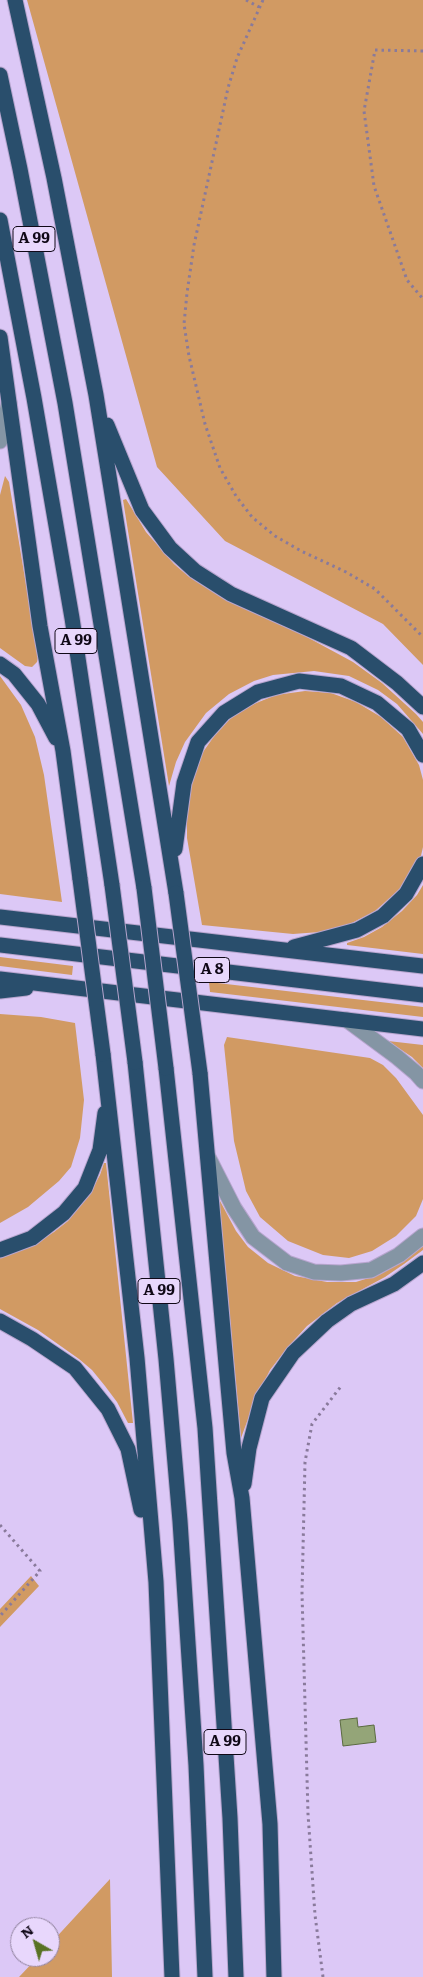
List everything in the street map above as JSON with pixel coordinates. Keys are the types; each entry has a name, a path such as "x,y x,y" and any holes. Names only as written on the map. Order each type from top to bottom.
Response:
{"highway":[{"path":"15,0 54,178 96,395 172,865 200,1073 234,1453 242,1498 270,1824 274,1977"},
{"name":"A 99","path":"0,75 65,403 144,888 166,1068 205,1428 230,1818 236,1977"},
{"name":"A 99","path":"0,220 36,408 70,609 112,884 135,1062 166,1359 180,1521 196,1765 204,1977"},
{"path":"0,337 40,626 63,751 108,1087 137,1358 156,1582 172,1977"},
{"path":"96,395 142,510 170,548 195,570 231,594 351,648 398,683 423,708"},
{"path":"0,664 14,674 38,704 63,751"},
{"path":"172,865 184,783 198,742 224,713 258,692 299,682 341,686 377,702 408,729 423,755"},
{"path":"284,949 356,930 383,916 406,894 423,864"},
{"path":"0,917 423,966"},
{"name":"A 8","path":"0,945 423,994"},
{"name":"A 8","path":"0,980 423,1029"},
{"path":"0,991 49,985"},
{"path":"0,1250 32,1238 64,1213 85,1188 100,1150 108,1087"},
{"path":"242,1498 249,1448 262,1398 293,1353 335,1315 351,1304 394,1284 423,1263"},
{"path":"0,1321 32,1339 75,1368 108,1408 128,1449 140,1500 146,1565 156,1582"}],"lane":[{"path":"0,441 9,403"},
{"path":"347,1020 410,1067 423,1081"},
{"path":"208,1157 234,1208 253,1237 287,1263 314,1272 341,1273 371,1270 399,1255 423,1236"}],"path":[{"path":"246,0 259,7"},
{"path":"263,0 237,58 228,88 194,245 187,293 184,324 189,356 205,424 220,468 236,496 252,517 275,536 300,551 346,572 375,589 423,636"},
{"path":"423,51 375,50 364,111 374,186 407,280 423,299"},
{"path":"323,1977 315,1915 308,1814 302,1594 305,1462 312,1424 342,1385"},
{"path":"0,1524 40,1571 0,1616"}],"shaded area":[{"path":"27,0 423,0 423,665 383,624 225,541 157,467"},
{"path":"5,476 9,482 38,657 37,662 32,667 25,666 0,648 0,495"},
{"path":"126,499 146,532 174,564 188,576 224,599 294,630 353,662 382,683 416,714 423,722 423,734 397,704 378,690 349,676 314,671 273,675 254,681 229,694 206,713 185,742 176,762 169,786 123,500"},
{"path":"0,676 21,705 35,737 44,775 62,902 0,894"},
{"path":"305,691 331,693 356,702 381,717 403,737 419,765 423,780 423,847 420,860 401,888 375,911 348,925 320,932 293,934 202,925 187,838 187,802 193,774 203,752 230,719 249,706 276,695"},
{"path":"423,885 423,954 347,945 347,943 364,937 382,927 402,911 417,895"},
{"path":"0,957 73,966 72,975 0,966"},
{"path":"209,982 423,1007 423,1017 210,992"},
{"path":"0,1014 41,1017 75,1023 84,1100 80,1138 71,1167 59,1181 28,1207 0,1223"},
{"path":"227,1037 370,1058 383,1065 396,1078 423,1115 423,1199 416,1216 396,1236 372,1251 349,1258 323,1255 288,1241 260,1217 246,1191 234,1141 224,1045"},
{"path":"388,1041 423,1045 423,1068 412,1057"},
{"path":"104,1163 106,1163 133,1423 128,1423 117,1402 92,1370 38,1330 0,1309 0,1257 35,1244 68,1221 90,1193"},
{"path":"219,1199 236,1231 248,1247 268,1263 295,1276 327,1282 356,1282 381,1274 423,1245 423,1250 404,1264 385,1277 337,1303 307,1326 270,1370 255,1400 241,1438"},
{"path":"31,1576 39,1586 0,1627 0,1609"},
{"path":"110,1879 112,1977 19,1977 28,1967 60,1967 60,1933"}],"building":[{"path":"357,1718 358,1727 374,1725 376,1742 343,1746 340,1720"}]}
